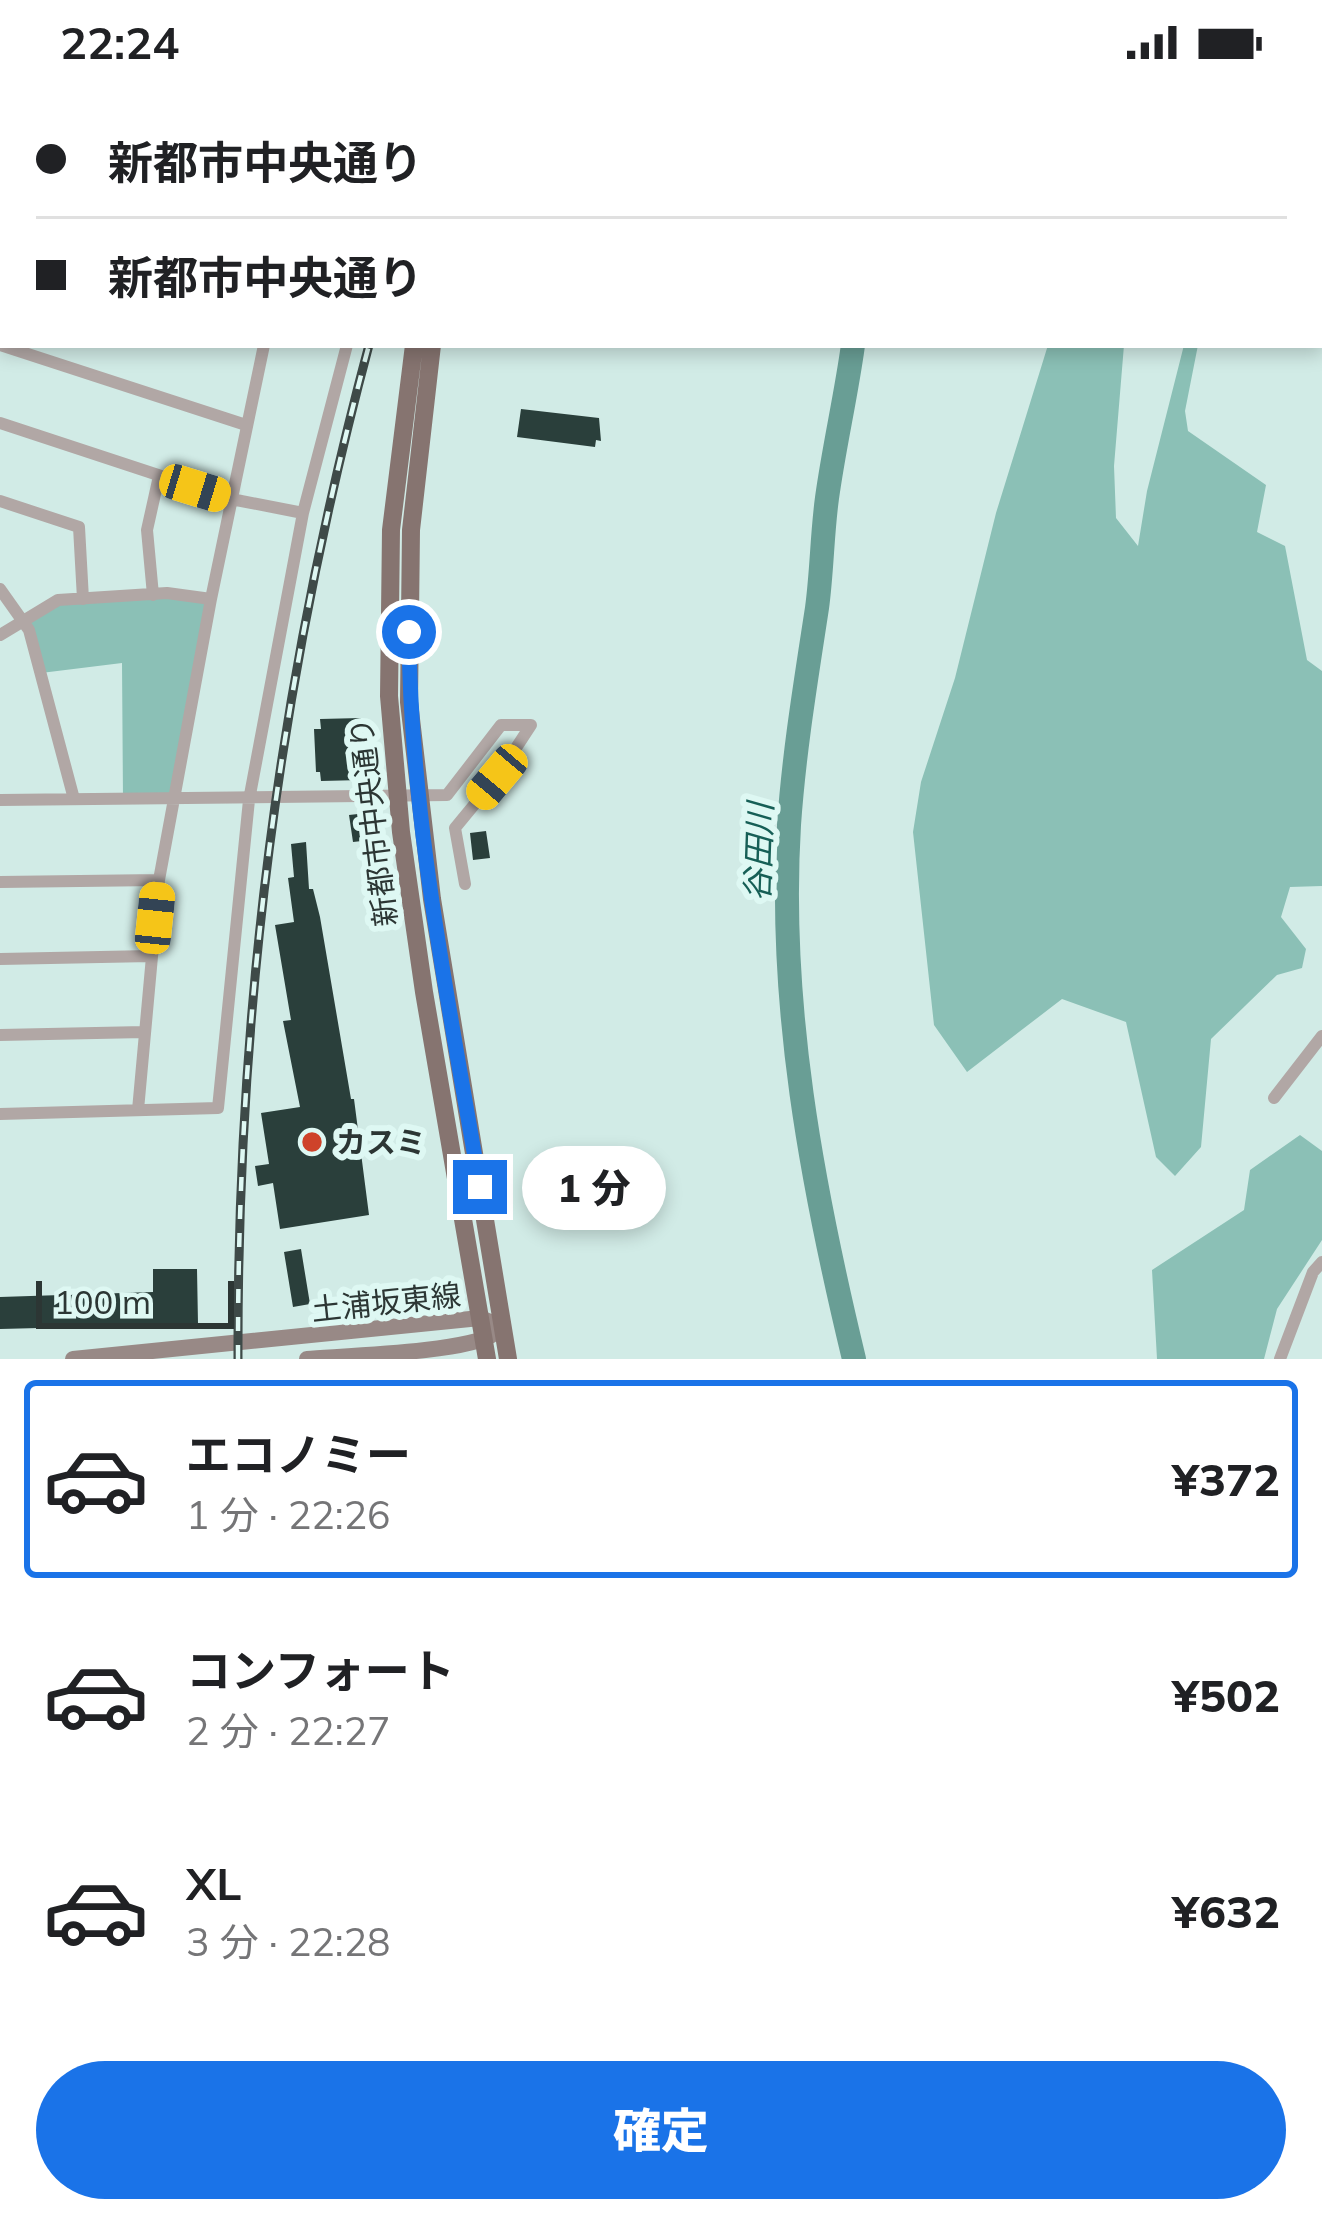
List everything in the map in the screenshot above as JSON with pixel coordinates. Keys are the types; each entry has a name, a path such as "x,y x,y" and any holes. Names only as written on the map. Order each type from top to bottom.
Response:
{"main road":[{"name":"新都市中央通り","path":"414,348 398,461 388,599 389,696 508,1359"},
{"name":"新都市中央通り","path":"431,348 409,574 407,796 424,992 486,1350"},
{"name":"土浦坂東線","path":"73,1359 480,1318 503,1327 486,1350 307,1359"}],"street":[{"path":"9,348 246,425"},
{"path":"138,1110 159,880 264,348"},
{"path":"0,1114 218,1108 249,800 303,513 345,348"},
{"path":"0,423 231,499 303,513"},
{"path":"153,595 146,530 159,476"},
{"path":"0,501 79,527 83,599"},
{"path":"0,589 29,630 74,799"},
{"path":"0,635 58,600 167,593 211,599"},
{"path":"0,800 447,795 501,725 531,725 497,777 454,828 465,884"},
{"path":"0,882 159,880"},
{"path":"0,959 151,956"},
{"path":"0,1035 144,1032"},
{"path":"1274,1098 1322,1036"},
{"path":"1280,1359 1313,1272 1322,1262"}],"green space":[{"path":"1047,348 1124,348 1114,466 1116,518 1138,546 1183,348 1197,348 1185,411 1188,431 1266,485 1257,532 1285,546 1307,660 1322,671 1322,886 1290,887 1281,917 1306,949 1302,968 1277,975 1211,1039 1201,1147 1175,1176 1156,1157 1126,1022 1062,999 967,1072 934,1025 913,832 921,782 955,678 996,513"},
{"path":"153,595 211,599 175,799 123,799 122,663 41,673 23,620 58,600"},
{"path":"1300,1135 1322,1151 1322,1240 1277,1309 1264,1359 1157,1359 1152,1270 1244,1210 1250,1170"}],"building":[{"path":"521,409 599,418 601,441 596,440 595,447 517,437"},
{"path":"361,718 362,780 321,781 316,772 314,729 321,729 320,719"},
{"path":"367,813 371,840 353,842 349,815"},
{"path":"486,831 490,858 473,860 470,833"},
{"path":"306,842 309,889 313,889 320,917 354,1099 369,1215 280,1229 273,1183 258,1186 255,1166 269,1164 261,1113 300,1107 283,1021 291,1020 275,925 294,922 288,878 294,877 291,844"},
{"path":"301,1249 310,1304 293,1307 284,1252"},
{"path":"153,1269 197,1269 198,1324 0,1329 0,1297 153,1292"}],"waterway":[{"name":"谷田川","path":"852,348 827,498 797,743 787,892 802,1094 854,1359"}],"railway":[{"path":"238,1359 245,1101 269,848 310,596 368,348"}],"place":[{"name":"カスミ","path":"312,1142"}],"route":[{"path":"409,632 409,702 431,898 480,1187"}]}
